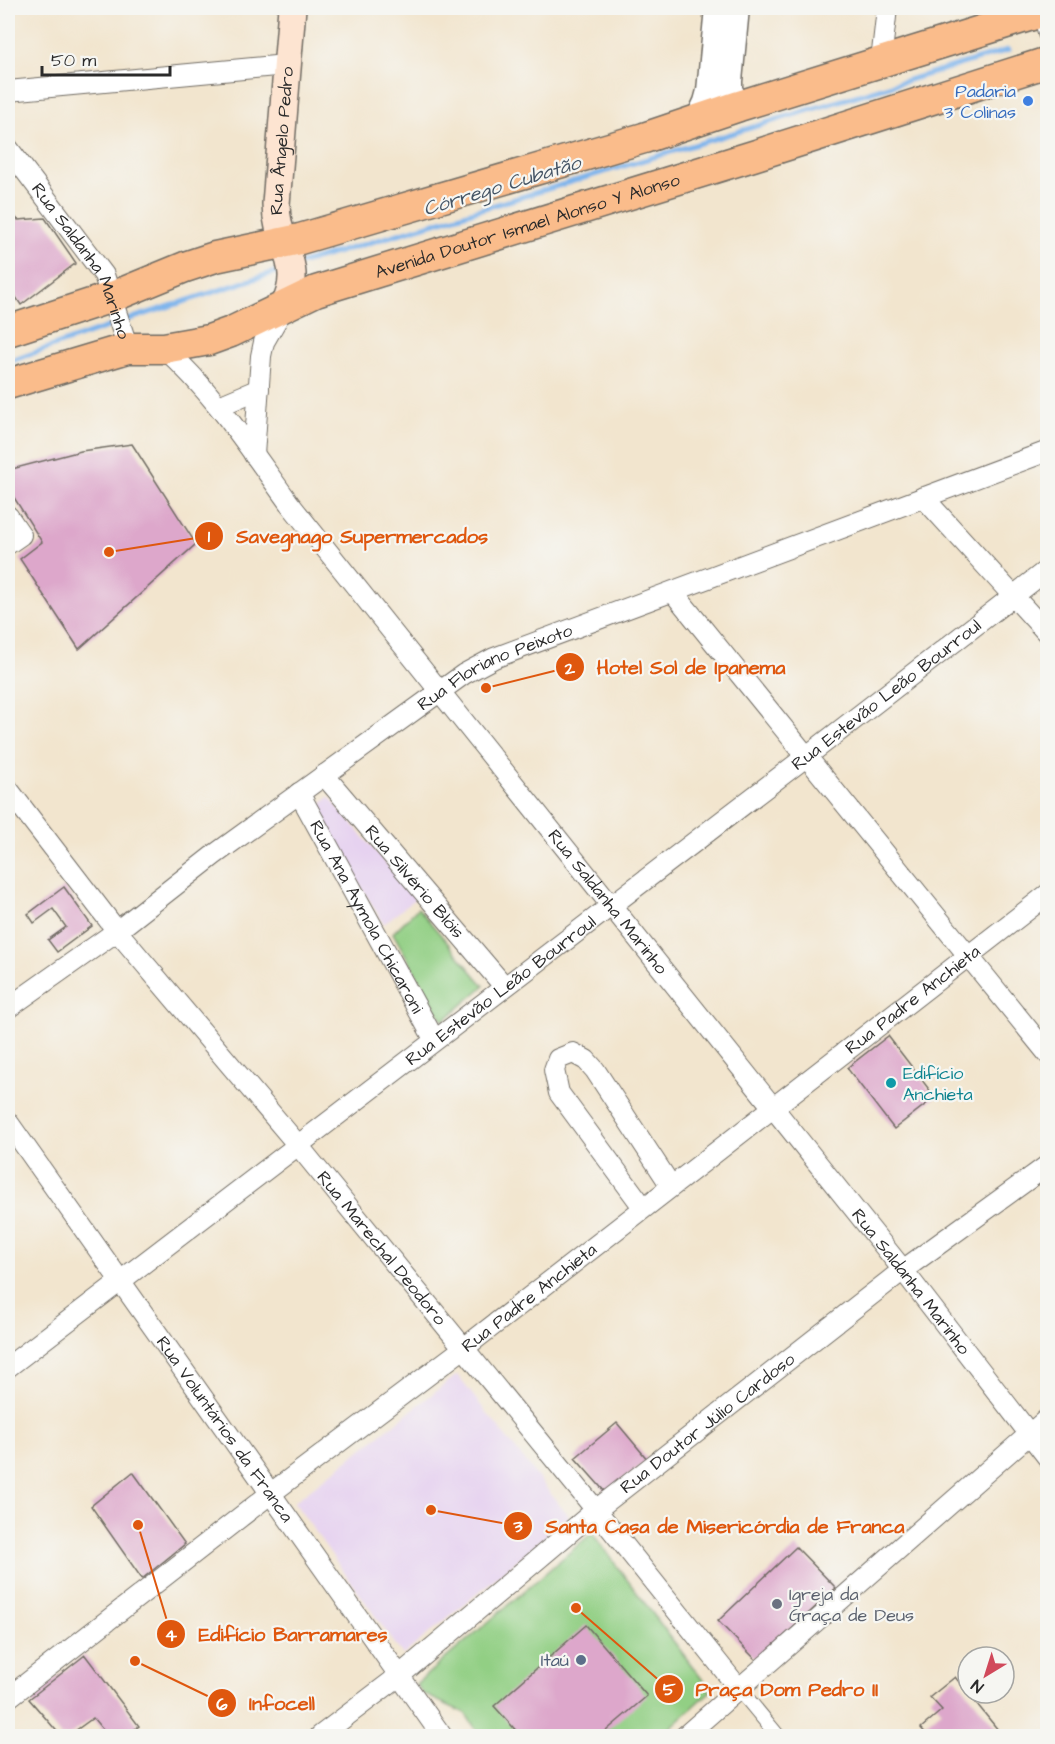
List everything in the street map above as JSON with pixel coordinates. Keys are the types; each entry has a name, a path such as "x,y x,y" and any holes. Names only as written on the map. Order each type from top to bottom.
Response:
{"main road":[{"name":"Rua Ângelo Pedro","path":"288,297 293,276 278,226 276,204 292,8"},
{"path":"8,331 114,304 185,267 215,257 286,250 881,61 1010,23 1045,16"},
{"path":"1010,23 1037,65"},
{"name":"Avenida Doutor Ismael Alonso Y Alonso","path":"8,384 125,342 164,348 209,340 231,332 288,297 316,291 753,156 1037,65"}],"street":[{"path":"698,119 709,91 717,8"},
{"path":"736,8 730,90 738,106"},
{"path":"881,61 886,8"},
{"path":"8,91 286,65"},
{"name":"Rua Saldanha Marinho","path":"8,148 104,275 125,342"},
{"path":"254,454 264,342 288,297"},
{"name":"Rua Saldanha Marinho","path":"164,348 185,367 219,406 289,503 903,1270 1047,1458"},
{"path":"219,406 259,389"},
{"name":"Rua Floriano Peixoto","path":"8,1008 117,932 214,855 464,674 494,658 1047,451"},
{"path":"923,497 1047,634"},
{"path":"8,516 14,539"},
{"name":"Rua Estevão Leão Bourroul","path":"8,1367 807,756 1047,569"},
{"path":"673,592 1047,1054"},
{"name":"Rua Silvério Blóis","path":"324,775 504,986"},
{"name":"Rua Marechal Deodoro","path":"8,789 117,932 297,1144 778,1737"},
{"name":"Rua Ana Aymola Chicaroni","path":"299,794 434,1039"},
{"name":"Rua Padre Anchieta","path":"8,1698 270,1494 464,1348 1047,894"},
{"path":"643,1207 559,1093 554,1070 558,1059 573,1053 586,1060 595,1070 671,1186"},
{"name":"Rua Voluntários da Franca","path":"8,1122 442,1737"},
{"name":"Rua Doutor Júlio Cardoso","path":"320,1737 399,1676 596,1510 903,1270 1047,1165"},
{"path":"685,1737 1047,1418"}],"shaded area":[{"path":"329,797 416,898 384,924 314,811"},
{"path":"457,1375 569,1517 403,1655 294,1502"}],"green space":[{"path":"418,908 484,986 443,1021 393,933"},
{"path":"592,1533 711,1691 661,1736 481,1736 465,1713 423,1694 416,1684"}],"building":[{"path":"8,209 18,220 45,218 76,263 21,305 8,285"},
{"path":"132,444 196,544 79,649 20,559 42,542 8,488 8,470 81,451"},
{"path":"64,887 92,926 57,952 48,940 66,927 53,909 34,923 28,914"},
{"name":"Edifício Anchieta","path":"888,1036 935,1097 894,1129 847,1068"},
{"path":"617,1423 648,1460 606,1493 575,1458"},
{"path":"133,1472 185,1544 142,1579 91,1506"},
{"name":"Igreja da Graça de Deus","path":"796,1547 836,1588 757,1661 718,1621"},
{"name":"Itaú","path":"586,1625 647,1696 600,1736 521,1736 494,1706"},
{"path":"85,1655 139,1726 126,1736 108,1736 93,1718 68,1736 61,1736 29,1699"},
{"path":"955,1677 956,1705 978,1705 1003,1736 928,1736 921,1728 942,1710 930,1697"}],"waterway":[{"name":"Córrego Cubatão","path":"299,264 1008,50"},
{"name":"Córrego Cubatão","path":"8,362 133,318 285,269"}],"place":[{"name":"Padaria 3 Colinas","path":"1028,101"},
{"name":"Savegnago Supermercados","path":"109,552"},
{"name":"Hotel Sol de Ipanema","path":"486,688"},
{"name":"Edifício Anchieta","path":"891,1083"},
{"name":"Santa Casa de Misericórdia de Franca","path":"431,1510"},
{"name":"Edifício Barramares","path":"138,1525"},
{"name":"Igreja da Graça de Deus","path":"777,1604"},
{"name":"Praça Dom Pedro II","path":"576,1608"},
{"name":"Itaú","path":"581,1660"},
{"name":"Infocell","path":"135,1661"}]}
